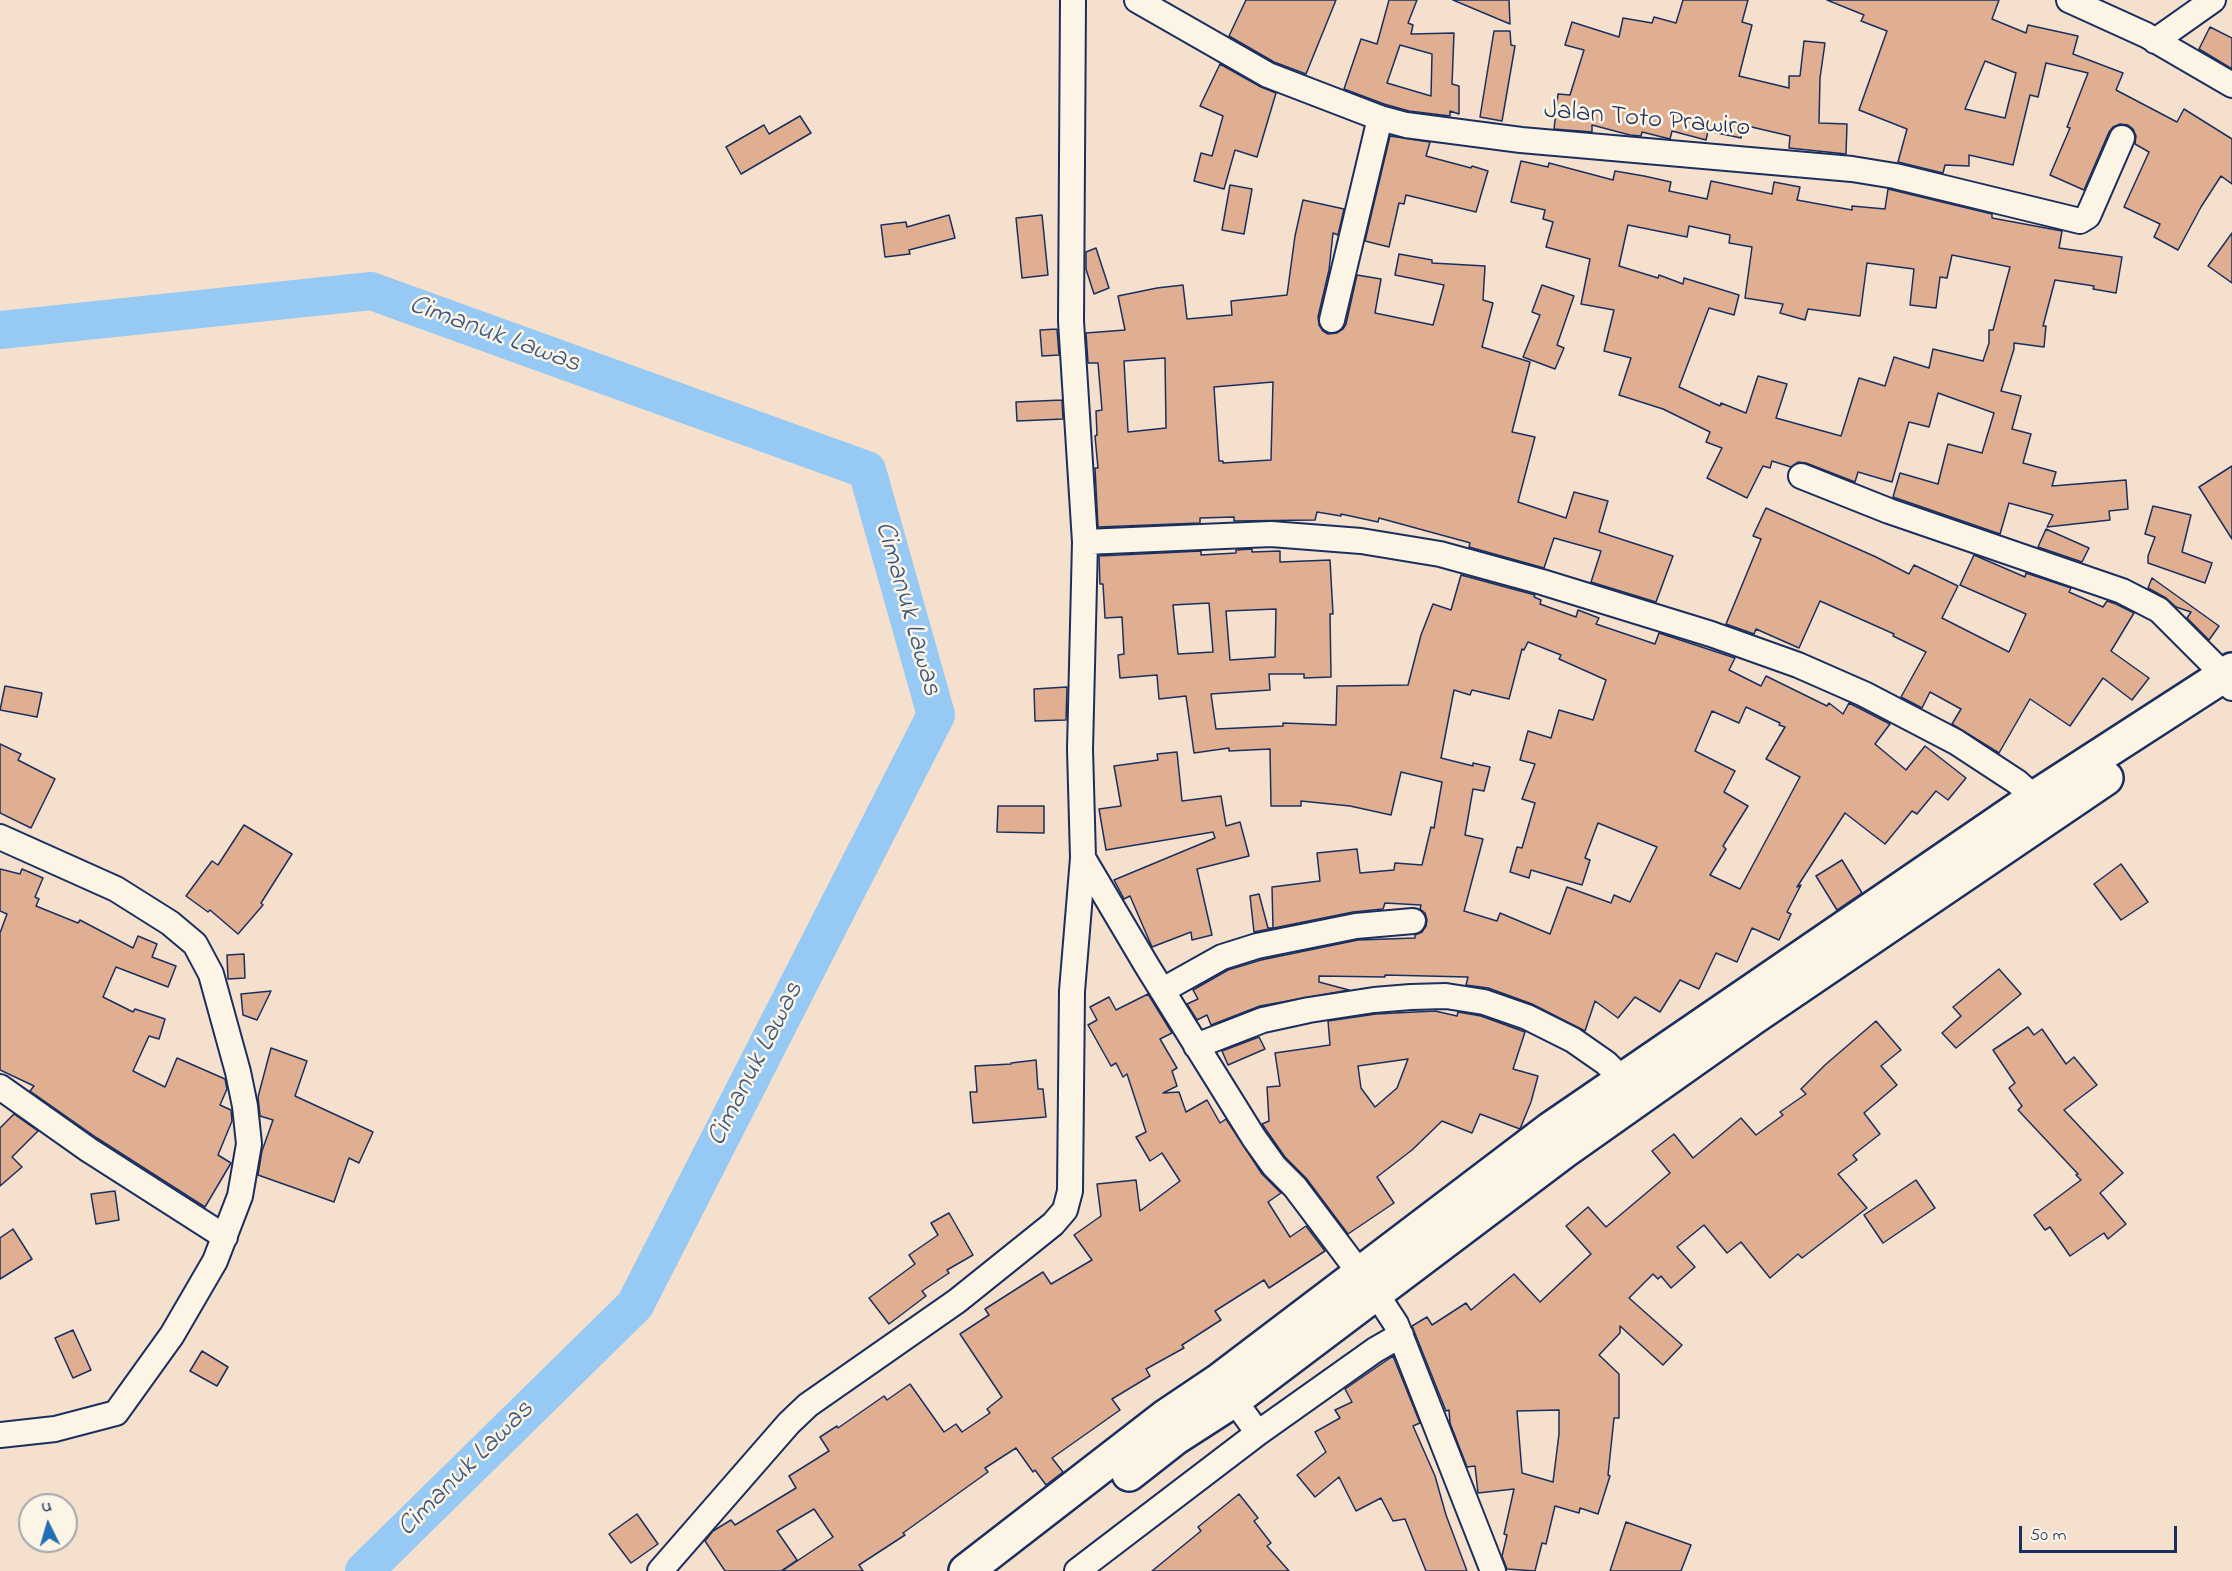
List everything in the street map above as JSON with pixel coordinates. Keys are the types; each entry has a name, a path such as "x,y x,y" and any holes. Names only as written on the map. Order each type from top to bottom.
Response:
{"main road":[{"path":"1002,1571 1165,1417 1227,1390 1375,1294 1496,1185 1621,1078 1866,927 2033,796 2224,676"},
{"path":"966,1571 1085,1493"}],"street":[{"path":"660,1571 789,1423 808,1405 957,1301 1053,1224 1065,1210 1070,1191 1072,991 1083,858 1080,749 1086,542 1071,321 1073,0"},
{"name":"Jalan Toto Prawiro","path":"1137,0 1268,75 1380,118 1406,125 1521,140 1852,169 1895,176 2080,221 2088,216 2122,138"},
{"path":"2069,0 2146,35 2232,85"},
{"path":"2155,42 2212,0"},
{"path":"1332,320 1380,118"},
{"path":"1801,476 1889,511 2122,591 2159,610 2224,676"},
{"path":"1086,542 1271,534 1361,541 1440,554 1595,598 1711,634 1798,665 1864,694 1956,742 2033,796"},
{"path":"0,837 116,890 170,923 195,944 211,974 238,1072 249,1144 240,1196 215,1261 172,1335 116,1413 55,1429 0,1435"},
{"path":"1083,858 1196,1046 1274,1166 1295,1187 1375,1294 1493,1571"},
{"path":"1163,990 1222,957 1257,946 1356,926 1413,921"},
{"path":"1196,1046 1263,1020 1309,1010 1374,1000 1446,996 1484,1002 1527,1017 1573,1040 1621,1078"},
{"path":"0,1087 89,1150 225,1237"},
{"path":"1077,1571 1258,1433 1375,1350 1375,1294"},
{"path":"1227,1390 1258,1433"}],"building":[{"path":"1246,0 1336,0 1306,74 1274,62 1229,36"},
{"path":"1389,0 1417,0 1408,23 1413,25 1411,34 1454,33 1452,84 1459,86 1459,114 1450,111 1450,116 1409,111 1344,89 1361,39 1377,44","holes":["1400,45 1432,54 1431,96 1387,83"]},
{"path":"1453,0 1509,0 1510,24"},
{"path":"1683,0 1748,0 1742,22 1752,25 1739,76 1789,88 1789,76 1800,76 1804,41 1825,43 1820,78 1819,123 1847,124 1846,154 1789,148 1790,136 1743,125 1741,138 1708,131 1706,140 1672,131 1670,139 1642,132 1641,136 1630,135 1592,125 1592,132 1554,129 1558,94 1570,95 1584,50 1565,45 1572,22 1619,37 1623,18 1652,23 1654,17 1676,23"},
{"path":"1827,0 1999,0 1992,19 2026,33 2028,25 2078,36 2073,54 2123,73 2116,90 2177,122 2184,109 2232,139 2232,184 2221,176 2178,250 2154,237 2160,224 2124,207 2149,152 2135,144 2136,136 2128,125 2120,124 2109,132 2084,190 2050,175 2070,128 2067,127 2088,73 2046,63 2038,97 2030,95 2013,165 1969,155 1969,166 1945,165 1943,173 1898,162 1907,129 1859,110 1887,31 1861,21 1864,15","holes":["1985,61 2016,73 2005,118 1965,109"]},
{"path":"2210,27 2232,38 2232,69 2199,49"},
{"path":"1494,31 1510,31 1511,45 1515,46 1502,121 1480,117"},
{"path":"1220,64 1276,93 1257,157 1235,150 1224,189 1194,181 1201,153 1212,156 1223,116 1200,106"},
{"path":"800,116 811,133 741,174 726,147 764,125 769,134"},
{"path":"1390,136 1430,142 1426,156 1488,171 1476,212 1406,195 1404,204 1399,203 1389,247 1365,241"},
{"path":"1521,161 1548,167 1549,163 1613,180 1615,171 1644,176 1671,182 1669,191 1707,199 1711,181 1772,194 1774,182 1800,187 1797,200 1852,210 1852,206 1885,209 1888,189 1992,214 1992,218 2062,231 2059,248 2122,257 2116,293 2093,289 2094,286 2055,280 2043,326 2046,326 2044,347 2014,343 2001,391 2021,396 2012,429 2031,434 2023,463 2056,472 2052,486 2126,480 2128,509 2109,511 2110,520 2047,527 2053,515 2009,503 2000,534 1893,497 1900,473 1938,484 1948,444 1982,453 1994,413 1938,393 1929,427 1909,422 1892,482 1858,472 1855,482 1806,463 1798,462 1791,467 1772,461 1770,468 1763,466 1747,498 1707,478 1722,448 1706,442 1710,432 1663,409 1619,395 1631,358 1604,351 1614,310 1581,304 1590,259 1546,247 1553,222 1543,219 1545,210 1511,202","holes":["1628,225 1687,237 1689,226 1730,235 1729,243 1752,247 1745,298 1783,304 1780,313 1805,320 1808,309 1860,316 1867,263 1914,269 1910,305 1936,308 1940,277 1947,278 1952,255 2010,267 1993,330 1989,330 1989,343 1983,361 1933,349 1929,368 1894,357 1885,386 1859,378 1841,436 1776,418 1787,384 1758,376 1746,413 1721,403 1720,406 1679,387 1709,308 1734,315 1739,295 1684,278 1683,284 1659,275 1658,278 1619,266"]},
{"path":"1230,185 1252,189 1244,234 1222,230"},
{"path":"1303,200 1344,209 1338,235 1333,233 1329,270 1318,317 1319,325 1328,334 1337,333 1346,324 1357,275 1381,279 1375,313 1433,325 1444,285 1395,275 1399,254 1432,260 1432,263 1485,266 1483,300 1493,303 1482,347 1530,362 1512,432 1535,437 1518,502 1566,518 1574,492 1608,501 1599,532 1673,556 1656,602 1591,582 1601,551 1554,538 1544,568 1469,547 1470,543 1467,542 1379,518 1378,522 1341,514 1341,516 1317,512 1315,520 1234,521 1234,517 1200,518 1200,523 1098,527 1095,468 1098,468 1095,436 1097,435 1096,411 1102,410 1098,363 1088,363 1086,333 1125,330 1118,296 1157,288 1183,285 1187,319 1232,315 1231,301 1287,295 1295,236","holes":["1165,358 1166,428 1128,432 1124,361","1273,382 1271,460 1223,463 1219,461 1214,387"]},
{"path":"949,215 955,238 909,250 910,254 885,257 881,225 906,222 907,227"},
{"path":"1042,215 1048,275 1022,278 1016,218"},
{"path":"2232,233 2232,283 2208,266"},
{"path":"1096,248 1109,288 1094,294 1086,269 1086,252"},
{"path":"1542,285 1574,296 1557,345 1564,348 1555,369 1523,357 1540,315 1532,312"},
{"path":"1057,329 1059,355 1042,356 1040,330"},
{"path":"1062,400 1063,419 1017,421 1016,402"},
{"path":"2232,466 2232,539 2199,487"},
{"path":"2153,506 2191,515 2182,552 2212,563 2205,583 2148,563 2148,556 2155,537 2145,534"},
{"path":"1766,508 1909,574 1914,565 1958,586 1942,618 2009,652 2026,614 1960,585 1974,555 2025,577 2026,573 2071,588 2069,592 2103,607 2107,601 2116,604 2134,613 2111,651 2149,678 2132,700 2103,678 2070,726 2030,699 1999,753 1952,724 1961,709 1930,692 1922,708 1901,697 1926,652 1893,636 1894,634 1820,601 1799,648 1756,629 1754,634 1726,624 1761,539 1753,536"},
{"path":"2046,529 2089,548 2082,562 2038,547"},
{"path":"1236,550 1280,551 1280,562 1330,560 1333,614 1330,614 1331,677 1304,678 1304,674 1269,674 1270,690 1211,694 1216,729 1283,726 1283,723 1336,725 1337,686 1408,685 1421,635 1433,604 1451,610 1461,575 1535,595 1534,597 1541,600 1540,604 1576,617 1578,610 1599,618 1596,624 1655,644 1659,633 1735,658 1729,670 1761,686 1766,676 1827,706 1829,703 1843,714 1849,703 1890,724 1875,744 1906,770 1925,746 1966,778 1948,800 1936,791 1917,814 1912,811 1885,844 1845,813 1797,887 1801,885 1787,912 1791,914 1779,940 1752,928 1737,962 1716,953 1699,989 1680,980 1660,1012 1635,997 1618,1018 1595,1001 1585,1031 1532,1004 1488,988 1466,985 1468,977 1319,976 1319,982 1349,990 1260,1006 1211,1025 1207,1015 1197,1020 1187,1004 1198,999 1193,990 1228,970 1261,960 1358,940 1415,938 1415,935 1422,932 1427,920 1425,913 1420,909 1421,905 1385,903 1383,909 1353,912 1254,932 1250,896 1259,894 1268,928 1273,928 1272,887 1320,881 1317,853 1357,849 1360,873 1394,870 1395,863 1422,865 1431,827 1434,828 1442,782 1401,772 1391,815 1350,806 1301,801 1301,806 1271,806 1270,749 1229,751 1229,748 1194,753 1186,696 1159,699 1157,675 1120,678 1118,655 1124,654 1122,617 1105,618 1099,556 1201,551 1201,555 1236,553","holes":["1209,603 1213,652 1178,654 1173,605","1276,609 1275,657 1230,660 1226,611","1528,642 1561,655 1559,659 1606,680 1593,720 1559,710 1551,738 1528,731 1520,760 1535,764 1522,799 1535,803 1522,848 1517,847 1510,872 1529,878 1531,870 1582,885 1590,860 1585,858 1598,823 1657,847 1630,902 1614,895 1611,903 1567,887 1550,934 1500,913 1497,921 1464,911 1483,839 1465,835 1473,789 1484,791 1490,767 1473,763 1473,766 1441,758 1454,690 1470,695 1472,690 1509,699 1522,649 1524,650","1746,707 1785,727 1766,759 1800,777 1740,889 1710,875 1726,849 1723,846 1748,806 1724,792 1735,771 1695,751 1712,711 1739,723"]},
{"path":"2152,578 2219,626 2209,640 2187,618 2191,612 2176,607 2166,598 2148,588"},
{"path":"5,686 42,693 37,717 0,710"},
{"path":"1067,687 1066,720 1035,721 1034,689"},
{"path":"0,744 21,754 18,760 55,779 31,828 0,813"},
{"path":"1177,752 1182,801 1221,796 1226,826 1240,822 1249,856 1197,869 1212,935 1192,940 1191,932 1152,947 1130,896 1124,899 1114,880 1215,838 1213,832 1106,850 1099,809 1121,806 1114,766 1158,760 1157,754"},
{"path":"998,806 1044,806 1044,833 997,832"},
{"path":"244,825 292,854 261,903 263,905 238,934 210,910 208,912 186,896 212,861 218,865"},
{"path":"1842,860 1862,893 1837,910 1816,876"},
{"path":"2121,864 2148,902 2121,920 2094,884"},
{"path":"0,869 20,874 22,869 43,878 35,897 39,899 36,906 78,923 80,920 133,948 138,936 157,944 152,957 176,966 168,987 116,967 103,997 133,1012 135,1009 165,1019 159,1039 149,1036 133,1071 165,1087 177,1058 225,1079 227,1089 220,1105 231,1110 232,1121 218,1155 231,1163 205,1207 97,1138 30,1091 34,1086 0,1070 0,933 7,914 0,911"},
{"path":"244,954 245,978 228,979 227,955"},
{"path":"1999,969 2021,994 1956,1048 1942,1033 1961,1016 1953,1007"},
{"path":"271,991 257,1020 243,1015 241,994"},
{"path":"1148,994 1172,1033 1160,1039 1177,1068 1172,1071 1177,1086 1163,1093 1179,1092 1186,1112 1207,1100 1220,1123 1226,1119 1262,1174 1281,1193 1268,1202 1290,1237 1306,1226 1325,1251 1269,1288 1264,1280 1215,1311 1221,1320 1182,1345 1184,1348 1146,1369 1150,1376 1112,1399 1120,1410 1052,1458 1063,1472 1046,1485 1035,1470 1033,1472 1016,1448 985,1468 988,1472 903,1533 905,1535 859,1565 863,1571 782,1571 833,1537 814,1509 777,1531 797,1560 781,1571 725,1571 705,1541 713,1531 731,1520 735,1525 796,1488 789,1476 829,1451 820,1437 837,1426 838,1428 884,1396 887,1400 910,1384 944,1432 956,1424 962,1432 990,1413 987,1409 1002,1397 960,1334 989,1315 985,1309 1043,1272 1051,1284 1092,1260 1074,1235 1101,1216 1097,1184 1136,1180 1140,1211 1180,1181 1162,1153 1150,1161 1136,1137 1146,1132 1127,1074 1123,1077 1116,1063 1111,1066 1088,1025 1097,1020 1090,1007 1109,997 1116,1010"},
{"path":"1435,1011 1457,1016 1458,1012 1481,1016 1525,1032 1513,1069 1538,1076 1520,1129 1480,1114 1472,1133 1442,1121 1412,1150 1377,1177 1394,1203 1348,1234 1306,1178 1285,1157 1262,1124 1269,1121 1267,1087 1280,1086 1275,1053 1330,1045 1328,1021 1376,1014","holes":["1408,1059 1397,1088 1375,1107 1361,1088 1358,1066"]},
{"path":"1876,1021 1901,1050 1881,1066 1897,1085 1864,1113 1880,1134 1853,1155 1857,1160 1838,1174 1867,1208 1802,1258 1798,1254 1770,1278 1741,1242 1727,1253 1704,1225 1677,1247 1695,1267 1671,1288 1661,1276 1658,1279 1653,1274 1629,1298 1682,1345 1663,1365 1620,1326 1620,1333 1599,1355 1619,1374 1619,1418 1614,1418 1608,1475 1610,1476 1598,1514 1580,1508 1579,1513 1555,1506 1546,1544 1542,1543 1535,1571 1507,1569 1502,1556 1507,1535 1504,1534 1514,1489 1478,1493 1475,1466 1467,1467 1450,1423 1449,1410 1446,1411 1412,1326 1427,1317 1432,1325 1466,1303 1471,1310 1514,1274 1540,1302 1591,1254 1566,1226 1588,1207 1606,1227 1670,1173 1652,1151 1674,1134 1693,1158 1741,1118 1756,1135 1783,1115 1780,1112 1806,1094 1801,1089","holes":["1559,1410 1559,1434 1553,1482 1522,1473 1517,1411"]},
{"path":"2028,1027 2034,1035 2042,1029 2066,1064 2074,1057 2097,1085 2064,1110 2123,1173 2100,1193 2126,1224 2108,1239 2104,1233 2070,1256 2050,1227 2045,1230 2034,1215 2081,1180 2018,1110 2022,1106 2009,1088 2015,1083 1993,1050"},
{"path":"1259,1037 1265,1049 1228,1065 1222,1051"},
{"path":"271,1048 307,1061 295,1096 373,1132 359,1163 349,1158 334,1202 258,1175 262,1151 273,1120 260,1116 258,1097"},
{"path":"1036,1060 1038,1089 1043,1089 1046,1117 973,1123 970,1092 977,1092 975,1066"},
{"path":"14,1114 38,1131 12,1157 22,1167 0,1186 0,1128"},
{"path":"1916,1180 1935,1208 1883,1243 1864,1215"},
{"path":"115,1191 119,1220 96,1224 91,1194"},
{"path":"949,1213 973,1255 947,1270 949,1273 922,1291 926,1296 889,1324 869,1298 915,1264 909,1255 938,1235 931,1223"},
{"path":"13,1229 32,1259 0,1279 0,1238"},
{"path":"73,1330 91,1370 73,1378 55,1338"},
{"path":"202,1351 228,1367 217,1386 190,1371"},
{"path":"1393,1356 1420,1423 1413,1426 1435,1476 1446,1515 1467,1571 1426,1571 1405,1519 1393,1521 1381,1498 1356,1511 1339,1477 1315,1497 1297,1475 1326,1452 1315,1432 1340,1418 1335,1410 1352,1402 1345,1389"},
{"path":"1239,1494 1258,1518 1254,1521 1271,1543 1267,1546 1289,1571 1152,1571 1201,1531 1198,1527"},
{"path":"637,1514 658,1544 631,1563 609,1534"},
{"path":"1626,1522 1691,1545 1681,1571 1610,1571"}],"waterway":[{"name":"Cimanuk Lawas","path":"0,330 371,291 867,470 936,715 635,1305 364,1571"}]}
